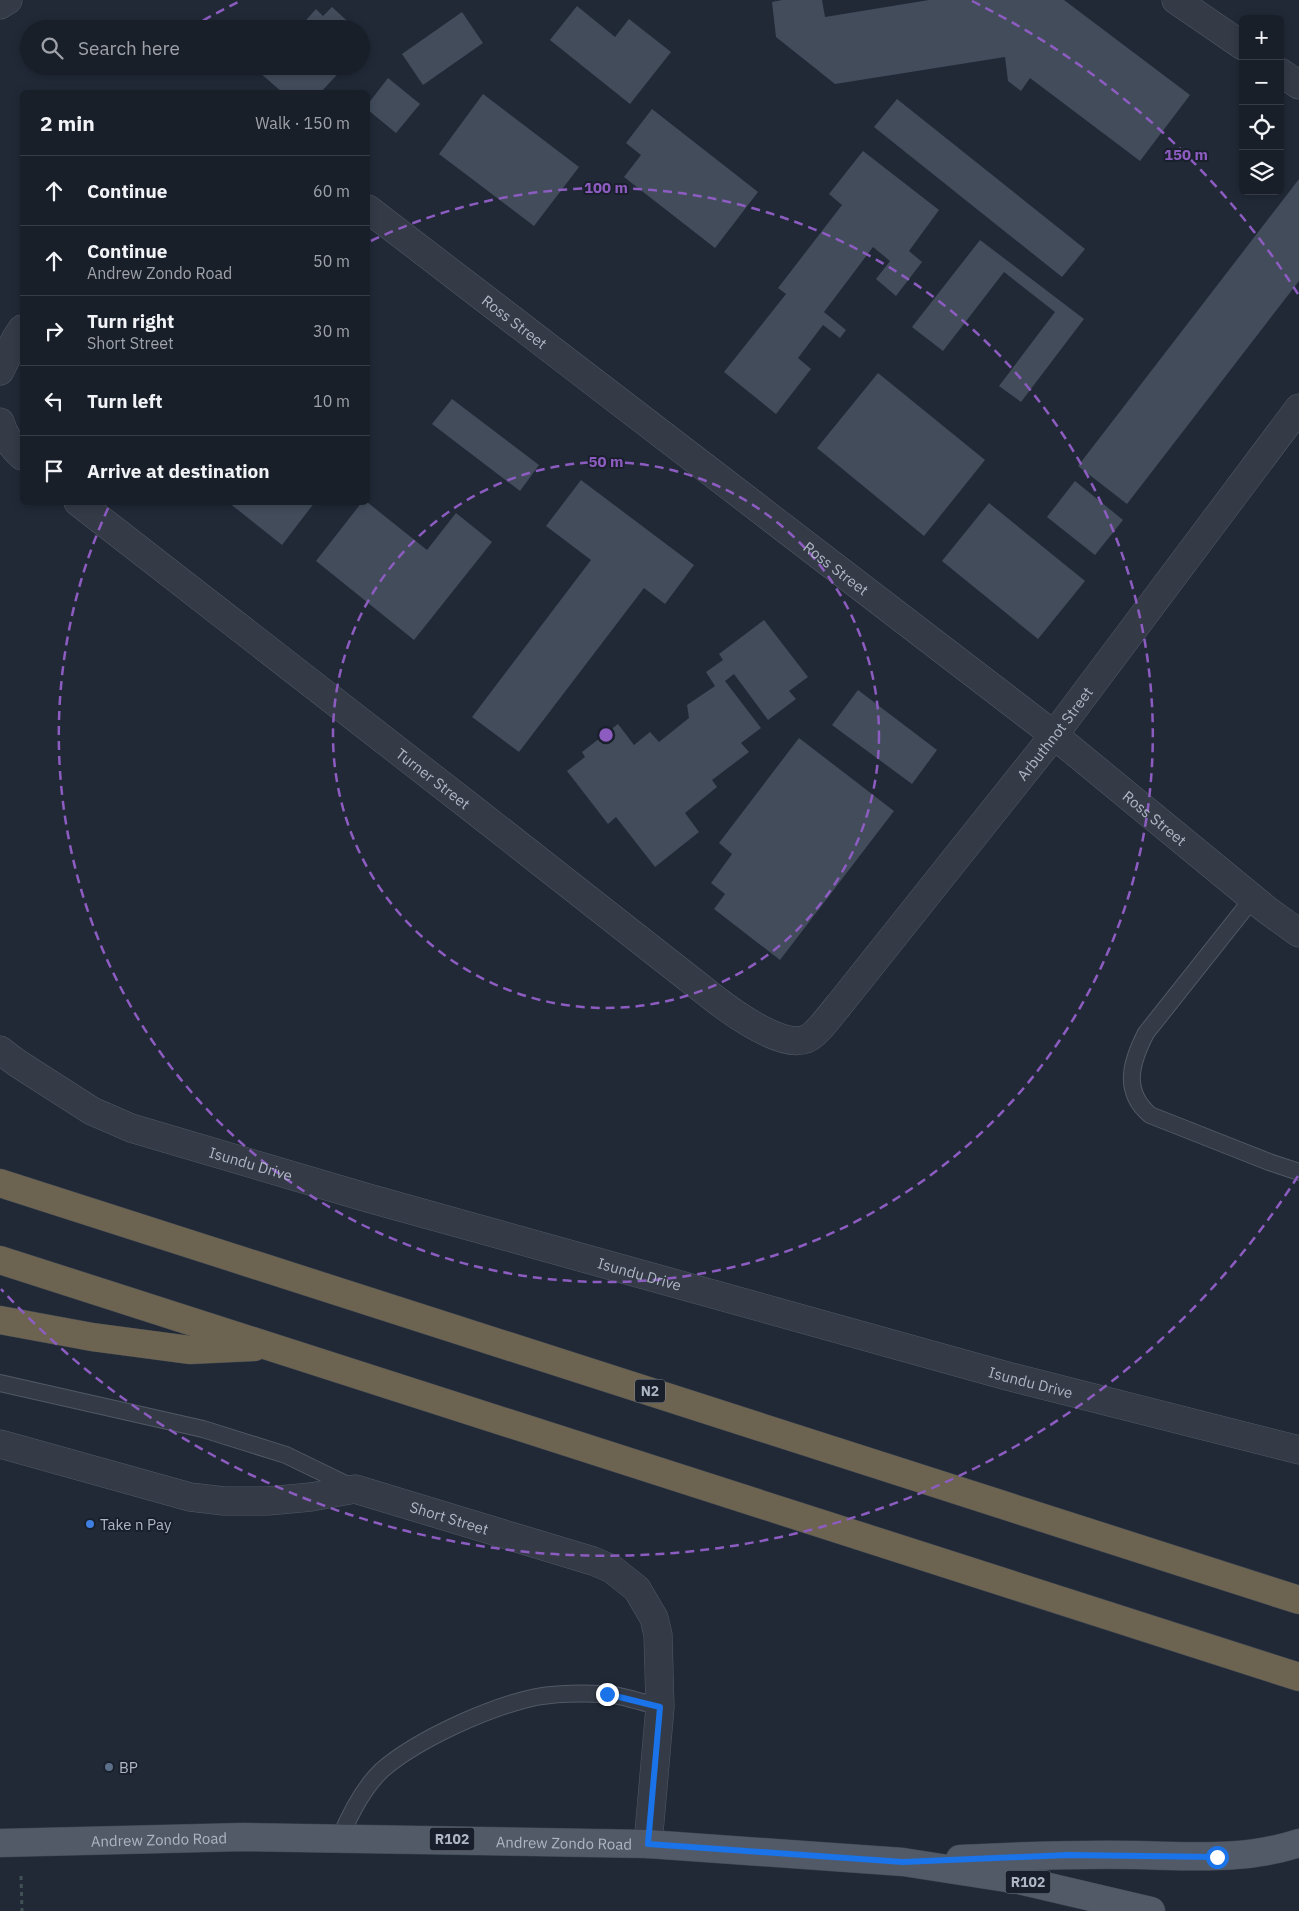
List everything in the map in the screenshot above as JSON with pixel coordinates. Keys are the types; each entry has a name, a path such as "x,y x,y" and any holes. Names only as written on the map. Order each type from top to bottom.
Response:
{"highway":[{"name":"N2","path":"0,1183 1299,1600"},
{"path":"0,1260 1299,1677"},
{"path":"0,1320 92,1337 190,1350 271,1346"}],"main road":[{"name":"Andrew Zondo Road","path":"0,1843 244,1837 648,1844 903,1862 1019,1880 1151,1911"},
{"path":"903,1862 1068,1855 1217,1857 1283,1848 1299,1843"}],"street":[{"path":"0,5 8,0"},
{"path":"1176,0 1239,43"},
{"path":"1284,75 1299,85"},
{"name":"Ross Street","path":"370,211 1054,735 1299,934"},
{"path":"0,371 20,332"},
{"name":"Arbuthnot Street","path":"794,1041 806,1039 818,1029 839,1005 1054,735 1299,408"},
{"path":"0,422 3,432 20,454"},
{"name":"Turner Street","path":"82,505 715,999 739,1017 780,1037 794,1041"},
{"name":"Isundu Drive","path":"0,1050 17,1064 92,1111 131,1128 378,1200 998,1374 1299,1450"},
{"name":"Short Street","path":"0,1444 190,1497 224,1501 268,1501 311,1497 356,1489 593,1561 612,1569 637,1589 654,1618 658,1634 660,1707 648,1844"}],"lane":[{"path":"1253,898 1146,1033 1137,1051 1134,1065 1133,1090 1137,1102 1150,1115 1299,1172"},
{"path":"0,1383 204,1429 286,1455 356,1489"},
{"path":"340,1838 356,1804 381,1772 399,1758 441,1733 496,1709 537,1697 564,1694 607,1694 660,1707"}],"building":[{"path":"782,0 822,0 825,17 929,0 1064,0 1190,95 1140,161 1030,78 1021,91 1008,81 1005,57 835,84 776,37 772,2"},
{"path":"577,6 615,37 629,19 671,52 630,104 550,40"},
{"path":"332,7 346,20 306,20 316,9 323,16"},
{"path":"462,12 483,43 423,85 402,54"},
{"path":"262,75 337,75 323,90 280,90"},
{"path":"388,78 420,104 396,133 370,112 370,101"},
{"path":"483,94 579,167 534,226 439,154"},
{"path":"897,99 1085,249 1062,277 874,127"},
{"path":"652,109 758,192 715,248 624,177 641,155 626,143"},
{"path":"863,151 939,210 909,251 922,262 896,296 876,279 890,261 873,247 824,312 846,330 840,338 823,325 798,358 811,369 776,414 724,372 786,294 778,288 842,205 829,194"},
{"path":"1299,179 1299,281 1127,504 1078,466"},
{"path":"980,240 1084,319 1021,402 999,386 1055,312 1004,272 943,351 912,327"},
{"path":"878,373 985,460 924,536 817,448"},
{"path":"452,399 539,465 520,491 432,424"},
{"path":"581,480 694,565 665,604 644,588 519,752 472,717 591,560 546,526"},
{"path":"1075,481 1123,520 1095,555 1047,517"},
{"path":"989,503 1085,581 1038,639 942,561"},
{"path":"370,504 427,550 456,513 492,542 414,640 316,561 360,505"},
{"path":"232,505 313,505 282,545"},
{"path":"764,620 808,677 789,691 796,699 768,720 734,674 725,681 761,728 741,743 749,752 712,780 717,787 685,813 699,832 655,867 616,817 608,824 567,771 585,757 582,752 618,724 634,745 650,732 659,742 689,718 687,705 715,686 706,672 723,660 719,654"},
{"path":"858,690 937,750 912,784 832,725"},
{"path":"799,738 894,811 780,960 714,909 725,894 711,883 732,854 719,843"}],"place":[{"name":"Take n Pay","path":"90,1524"},
{"name":"BP","path":"109,1767"}],"route":[{"path":"607,1694 660,1707 648,1844 903,1862 1068,1855 1217,1857"}]}
